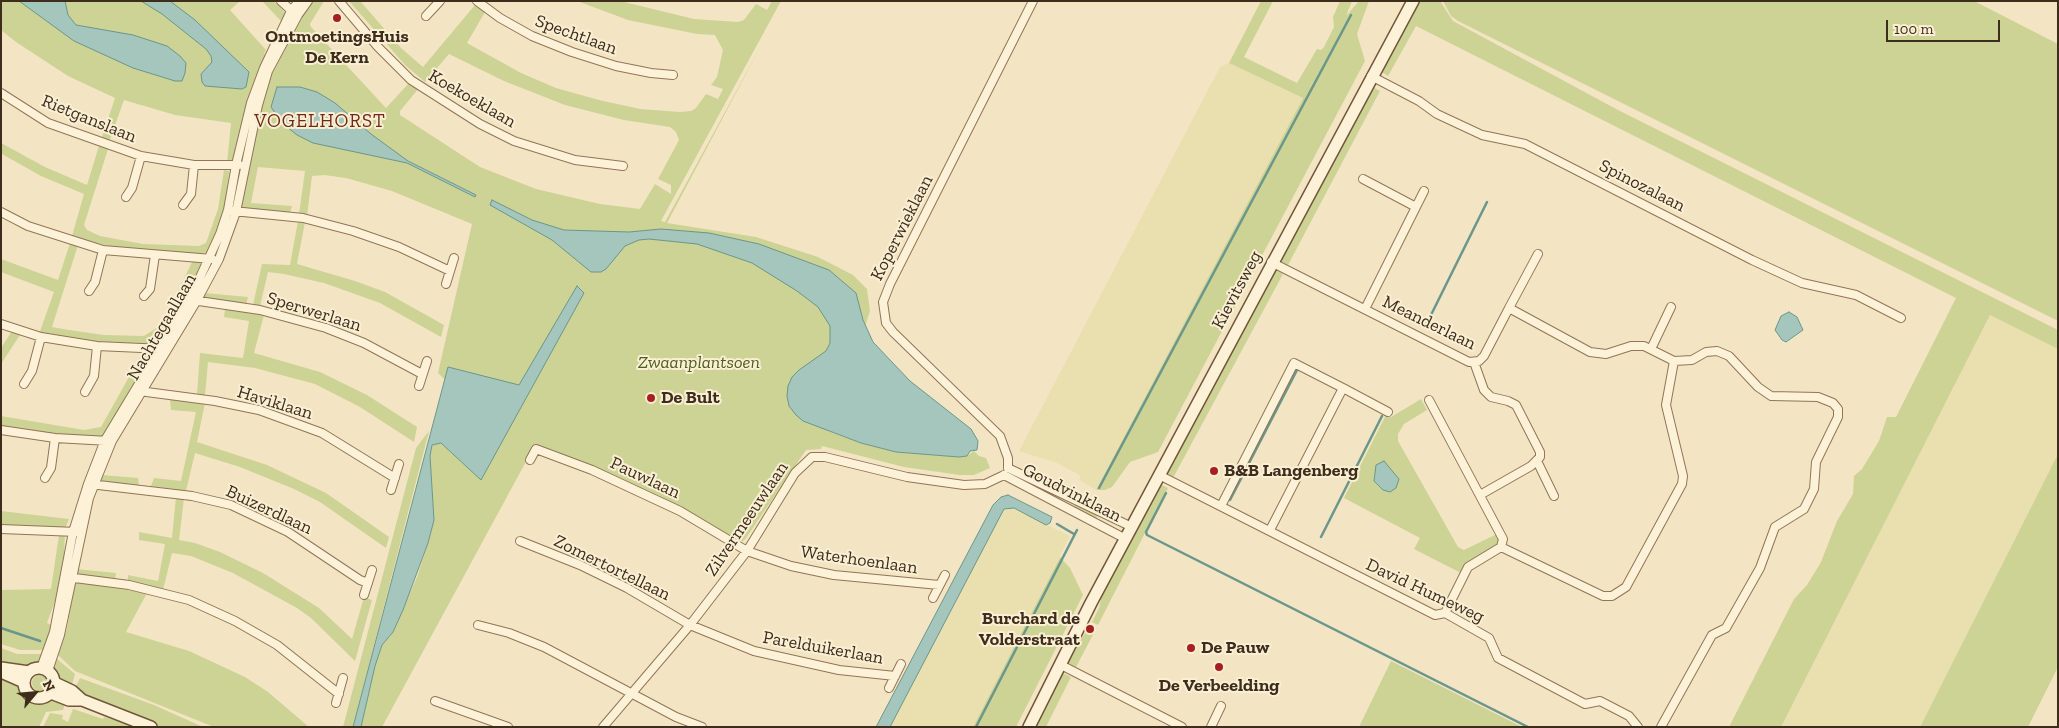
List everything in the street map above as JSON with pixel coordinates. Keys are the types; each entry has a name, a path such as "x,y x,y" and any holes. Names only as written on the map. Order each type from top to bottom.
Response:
{"street":[{"path":"281,1 294,13"},
{"name":"Nachtegaallaan","path":"44,669 60,635 76,532 91,484 108,441 219,259 245,165 268,70 298,1"},
{"name":"Nachtegaallaan","path":"193,300 209,259 232,211 236,165 251,103 264,68 294,13 308,1"},
{"name":"Koekoeklaan","path":"338,1 378,47 411,80 480,124 514,141 575,160 623,166"},
{"path":"426,16 440,1"},
{"name":"Spechtlaan","path":"477,1 500,18 532,36 572,52 616,66 651,73 673,74"},
{"name":"Koperwieklaan","path":"1008,468 1008,458 1000,436 893,332 886,323 883,302 890,284 1033,1"},
{"name":"Kievitsweg","path":"1029,727 1070,647 1073,637 1096,597 1271,262 1412,1"},
{"name":"Spinozalaan","path":"1371,76 1419,101 1437,114 1482,135 1525,144 1769,268 1802,283 1856,294 1901,318"},
{"name":"Rietganslaan","path":"1,93 48,123 141,156 194,165 245,165"},
{"name":"Rietganslaan","path":"126,197 132,188 141,156"},
{"path":"183,205 191,194 194,165"},
{"path":"1362,179 1416,207"},
{"name":"Meanderlaan","path":"1365,308 1424,191"},
{"path":"232,211 303,218 353,231 399,247 450,271"},
{"path":"1,212 28,226 103,250 155,256 219,259"},
{"path":"89,291 95,282 103,250"},
{"name":"Meanderlaan","path":"1271,262 1365,308 1466,361 1474,362 1484,356 1538,254"},
{"path":"144,296 150,289 155,256"},
{"path":"446,284 454,258"},
{"name":"Sperwerlaan","path":"193,300 268,311 326,328 364,343 422,374"},
{"path":"1651,349 1671,307"},
{"path":"1509,308 1590,352 1606,354 1631,346 1644,346 1674,361 1692,360 1706,352 1717,351 1729,356 1758,387 1771,396 1818,397 1833,403 1838,409 1838,417 1816,462 1814,489 1804,509 1775,527 1760,568 1726,628 1712,635 1661,727"},
{"path":"1,324 41,337 97,346 163,349"},
{"path":"24,384 32,371 41,337"},
{"path":"85,392 94,376 97,346"},
{"path":"419,386 427,361"},
{"path":"1502,547 1603,596 1612,596 1626,587 1682,484 1683,476 1666,405 1674,361"},
{"path":"1474,362 1484,390 1491,397 1516,405 1539,446 1540,457 1537,462 1480,495"},
{"path":"1221,506 1294,363 1388,412"},
{"path":"1270,530 1343,388"},
{"name":"Haviklaan","path":"138,391 215,400 259,410 322,434 395,478"},
{"path":"1429,400 1503,539 1502,547"},
{"path":"2,432 54,438 108,441"},
{"path":"45,478 51,468 54,438"},
{"name":"Pauwlaan","path":"530,460 536,449 592,470 680,512 747,551"},
{"name":"Zilvermeeuwlaan","path":"603,727 690,625 747,551 795,473 812,457 825,457 907,477 957,484 985,484 1004,476"},
{"path":"1537,462 1554,496"},
{"path":"391,490 399,464"},
{"path":"1004,476 1008,468"},
{"name":"Goudvinklaan","path":"1008,468 1132,527"},
{"name":"David Humeweg","path":"1159,475 1435,615 1445,613 1489,638 1498,658 1585,704 1600,701 1629,716 1638,727"},
{"name":"Goudvinklaan","path":"1004,476 1126,539"},
{"name":"Buizerdlaan","path":"91,484 192,496 231,505 288,532 360,580 368,582"},
{"path":"1,528 76,532"},
{"name":"Zomertortellaan","path":"520,541 580,565 627,588 690,625"},
{"path":"1445,613 1468,567 1502,547"},
{"name":"Waterhoenlaan","path":"747,551 791,566 834,575 939,585"},
{"path":"364,595 372,570"},
{"name":"Waterhoenlaan","path":"933,598 945,575"},
{"path":"68,577 129,585 189,600 277,644 339,694"},
{"path":"478,625 510,633 544,647 632,694 702,727"},
{"name":"Parelduikerlaan","path":"690,625 754,651 839,670 895,676"},
{"name":"Parelduikerlaan","path":"889,688 901,664"},
{"path":"1061,665 1182,727"},
{"path":"1,670 26,677 44,669 53,688"},
{"path":"26,677 27,692 34,697 43,698 53,688"},
{"path":"336,703 343,678"},
{"path":"53,688 72,691 82,700 151,727"},
{"path":"435,700 508,727"},
{"path":"1211,727 1221,706"}],"shaded area":[{"path":"1229,63 1303,98 1096,490 1079,480 1081,476 1057,463 1019,451 1220,67"},
{"path":"1990,315 2058,349 2058,454 1920,727 1781,727"},
{"path":"1010,507 1070,536 973,727 890,727 1001,513 1004,509"}],"green space":[{"name":"Zwaanplantsoen","path":"1,1 240,1 230,10 266,50 264,54 277,59 291,31 311,1 324,1 310,24 311,27 386,108 410,82 419,88 400,111 400,115 480,167 536,189 600,204 640,209 655,184 671,194 671,185 658,179 679,140 676,132 670,127 624,120 565,105 504,81 449,54 425,82 405,65 349,1 360,1 401,48 423,67 475,5 485,12 467,43 521,73 556,88 599,100 640,109 680,112 691,111 696,108 706,94 718,99 723,89 711,85 717,77 723,50 715,35 697,34 628,20 577,1 620,1 694,19 738,22 744,20 756,4 767,10 772,1 781,1 661,221 665,222 761,46 667,223 756,237 818,257 853,275 867,289 870,311 839,408 828,431 861,443 896,452 959,457 967,456 974,451 979,456 986,458 990,468 974,475 960,475 904,467 822,446 821,449 806,450 746,538 743,541 738,541 660,496 610,473 535,445 382,727 361,727 375,666 382,645 393,632 417,577 434,520 430,456 432,445 441,443 481,480 505,434 496,430 438,373 472,224 392,191 346,178 324,175 312,176 307,216 299,214 305,171 258,167 251,203 292,206 290,213 239,209 250,152 240,134 232,163 227,163 231,123 175,115 124,100 109,142 101,140 115,98 68,76 1,30"},
{"path":"262,1 274,1 279,6 285,13 281,21"},
{"path":"1261,1 1273,1 1244,57 1297,83 1317,49 1321,50 1324,47 1334,27 1333,17 1340,1 1352,1 1346,16 1359,1 1369,1 1357,34 1365,61 1158,452 1130,462 1112,487 1105,490 1096,490 1303,98 1229,63"},
{"path":"1417,1 1440,1 1453,21 1618,110 2058,330 2058,349 1990,315 1781,727 1729,727 1794,599 1807,585 1821,562 1837,521 1853,494 1854,476 1862,469 1879,441 1887,417 1896,417 1956,298 1416,26 1388,76 1379,70"},
{"path":"1443,1 1974,1 2058,44 2058,321 1458,21 1451,16"},
{"path":"1371,86 1380,91 1288,265 1277,259"},
{"path":"1,143 45,167 87,185 99,146 108,149 84,225 87,230 100,236 143,244 199,246 206,243 218,209 224,170 229,171 225,207 209,253 155,253 119,249 72,236 84,194 41,176 2,154"},
{"path":"298,221 305,222 297,264 385,292 444,325 441,337 380,303 324,283 284,274 268,272 260,306 253,305 262,264 290,265"},
{"path":"70,243 78,245 52,327 104,335 144,336 158,327 169,310 193,260 201,261 202,266 185,301 161,343 155,346 103,344 39,334 54,292 1,272 1,259 58,280"},
{"path":"1272,268 1283,274 1173,478 1164,474"},
{"path":"205,293 248,297 246,305 201,299"},
{"path":"225,309 264,315 254,353 320,372 367,395 417,427 414,442 360,407 315,384 255,368 208,362 205,395 197,394 200,353 243,358 249,321 224,317"},
{"path":"12,331 20,335 1,364 1,348"},
{"path":"143,352 151,352 106,433 99,438 61,436 1,426 1,416 84,430 101,427"},
{"path":"170,399 205,403 197,442 267,465 326,493 389,537 386,548 320,502 294,489 240,467 195,453 186,491 151,486 154,478 181,481 196,412 171,410"},
{"path":"1421,399 1427,410 1404,424 1398,434 1398,441 1458,547 1464,550 1497,534 1499,539 1495,549 1469,562 1461,573 1414,549 1420,538 1344,498 1386,415 1391,417"},
{"path":"429,431 353,727 343,727 416,448"},
{"path":"2058,454 2058,667 2028,727 1920,727"},
{"path":"102,475 138,478 139,485 98,482"},
{"path":"1159,484 1168,488 1098,625 1092,622 1099,608 1103,591"},
{"path":"176,497 184,498 179,540 195,543 220,552 263,573 319,608 352,639 364,597 372,600 355,661 311,618 297,608 233,573 191,556 172,553 163,590 128,582 128,575 158,581 165,544 139,540 139,532 172,538"},
{"path":"1076,503 1098,514 1096,519 1073,508"},
{"path":"1,511 69,519 65,528 2,525"},
{"path":"59,535 65,535 63,570 58,601 55,601 47,623 53,626 46,650 20,650 1,644 1,590 51,589"},
{"path":"1060,557 1070,568 1083,595 1016,727 973,727"},
{"path":"76,569 116,573 115,580 75,575"},
{"path":"75,582 147,593 126,632 189,651 245,677 268,692 309,727 214,727 75,671 58,655 67,629"},
{"path":"1090,626 1096,629 1076,667 1066,662"},
{"path":"1,648 17,654 44,654 39,663 25,669 1,662"},
{"path":"56,658 75,674 71,688 60,682 54,668"},
{"path":"1391,661 1522,727 1359,727"},
{"path":"1061,672 1071,677 1046,727 1033,727"},
{"path":"37,675 43,675 48,680 46,689 37,691 32,686 32,680"},
{"path":"1,676 21,685 27,696 33,700 43,701 53,698 66,701 63,710 46,712 39,727 1,727"},
{"path":"80,678 154,705 203,727 161,727 74,690"},
{"path":"73,709 103,719 104,717 140,727 43,727 50,713 63,715 62,719 68,722"}],"water":[{"path":"19,1 65,1 68,15 76,25 133,35 167,46 186,63 182,81 175,81 133,68 74,41"},
{"path":"141,1 170,1 195,20 249,72 246,87 242,89 205,86 202,82 201,74 212,62 211,56 206,49 162,14"},
{"path":"277,87 300,87 317,92 335,103 371,134 408,161 476,195 475,197 407,163 313,143 297,135 282,123 271,107"},
{"path":"492,200 532,220 564,230 629,232 661,229 709,233 759,244 829,270 856,293 863,320 873,342 910,381 971,429 978,441 977,450 970,451 967,456 959,457 896,452 861,443 803,421 789,406 788,386 792,377 799,370 826,351 830,343 830,326 818,307 797,291 752,263 697,244 649,239 639,240 625,246 606,269 601,272 591,272 552,240 490,205"},
{"path":"577,286 584,293 481,480 441,443 432,445 430,456 434,520 428,543 403,610 393,632 382,645 375,666 361,727 353,727 448,367 519,385"},
{"path":"1789,312 1797,317 1803,330 1786,342 1782,340 1775,330 1781,316"},
{"path":"1384,461 1399,479 1396,488 1390,492 1383,490 1374,481 1376,465"},
{"path":"1008,495 1052,517 1050,523 1046,525 1014,508 1004,509 890,727 876,727 993,505 1001,497"}],"waterway":[{"path":"1099,488 1351,15"},
{"path":"1427,323 1487,202"},
{"path":"1230,500 1297,370"},
{"path":"1321,537 1382,416"},
{"path":"1166,493 1146,532 1147,535 1528,727"},
{"path":"1057,524 1074,534"},
{"path":"976,727 1077,530"},
{"path":"1,628 40,641"}],"place":[{"name":"OntmoetingsHuis De Kern","path":"337,18"},
{"name":"De Bult","path":"651,398"},
{"name":"B&B Langenberg","path":"1214,471"},
{"name":"Burchard de Volderstraat","path":"1090,629"},
{"name":"De Pauw","path":"1191,648"},
{"name":"De Verbeelding","path":"1219,667"}],"district":[{"name":"VOGELHORST","path":"320,122"}]}
